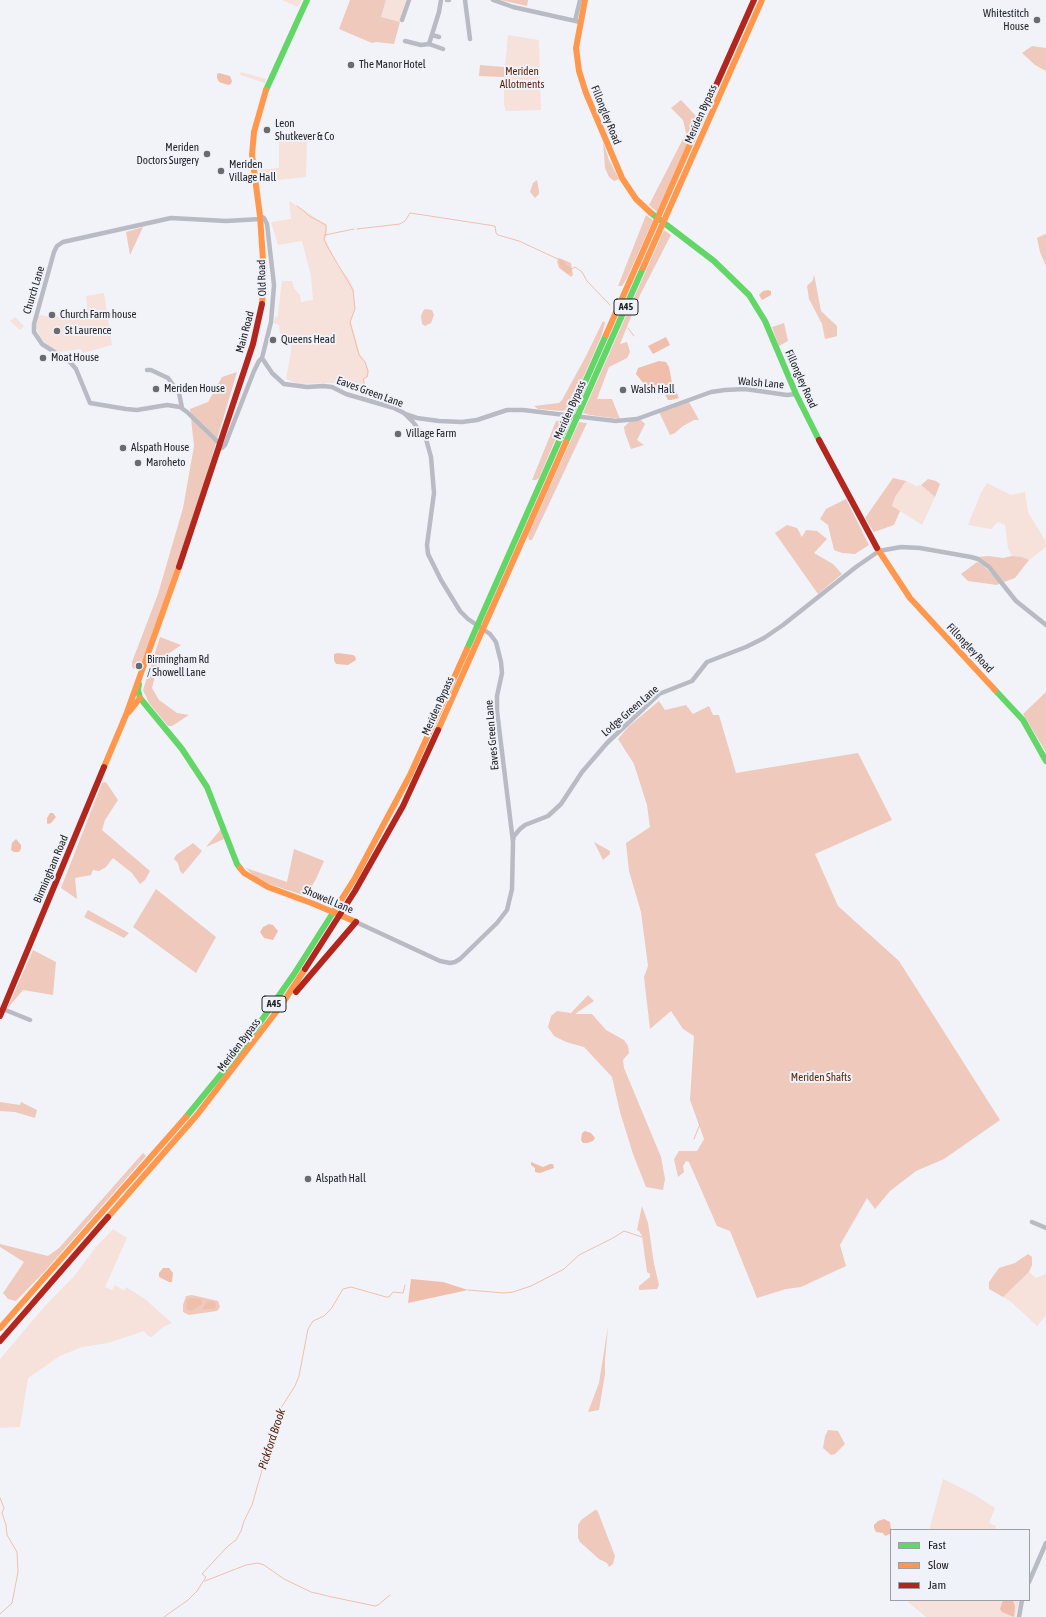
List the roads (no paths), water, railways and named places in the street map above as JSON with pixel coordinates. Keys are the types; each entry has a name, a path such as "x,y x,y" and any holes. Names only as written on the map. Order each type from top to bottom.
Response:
{"main road":[{"name":"Main Road","path":"136,699 144,663 185,551 253,344 262,308 264,275 260,218 252,155 254,132 269,82 307,0"},
{"name":"Fillongley Road","path":"585,0 577,21 577,59 586,93 622,178 636,199 654,216 714,261 749,295 765,321 796,394 844,489 866,525 879,551 910,598 1022,720 1046,761"},
{"name":"Meriden Bypass","path":"488,612 754,0"},
{"name":"Meriden Bypass","path":"0,1328 194,1108 240,1051 271,1009 325,928 380,834 488,612 762,0"},
{"name":"Meriden Bypass","path":"0,1341 197,1115 280,1008 355,891 403,806 426,757 478,633"},
{"name":"Showell Lane","path":"136,699 146,704 197,770 215,805 237,864 244,873 268,887 330,910 356,922"},
{"name":"Birmingham Road","path":"0,1016 120,729 136,699"},
{"path":"280,1008 290,999 356,922"}],"street":[{"path":"402,20 409,0"},
{"path":"429,44 439,12 440,0"},
{"path":"465,0 470,27 470,39"},
{"path":"493,0 507,5 577,21"},
{"name":"Fillongley Road","path":"577,21 580,0"},
{"path":"470,27 475,26"},
{"path":"432,35 439,37"},
{"path":"405,41 421,45 429,44 443,49"},
{"name":"Church Lane","path":"182,408 167,405 142,409 126,409 90,403 76,369 70,362 42,344 34,332 34,324 55,250 57,246 63,242 171,218 226,222 260,218"},
{"name":"Old Road","path":"219,446 222,448 225,445 254,371 262,358 270,322 274,285 267,224 260,218"},
{"name":"Eaves Green Lane","path":"262,358 272,373 284,384 307,387 332,387 346,394 394,408 404,413 426,439 431,457 434,494 427,545 428,554 460,611 468,619 490,634 496,642 502,662 502,673 497,696 497,711 513,842"},
{"path":"147,370 151,370 168,378 179,393 182,408 219,446"},
{"name":"Walsh Lane","path":"417,418 462,422 477,420 507,410 523,410 616,422 637,419 711,392 745,389 787,395 796,394"},
{"path":"404,413 417,418 413,422"},
{"path":"879,551 901,547 920,548 978,559 989,567 1016,602 1046,625"},
{"name":"Lodge Green Lane","path":"520,829 525,825 548,816 561,804 582,772 607,743 659,694 692,681 707,662 746,647 764,638 784,625 856,567 879,551"},
{"path":"512,825 520,829 514,836 513,842"},
{"name":"Showell Lane","path":"356,922 440,961 450,963 455,962 497,923 507,910 512,889 513,842"},
{"path":"3,1009 30,1020"},
{"path":"1032,1222 1046,1228"},
{"path":"1030,1580 1046,1543"},
{"path":"1018,1617 1022,1601"}],"waterway":[{"path":"297,206 309,216 326,225 324,239 353,290 355,309 350,322 359,355 365,362 368,371 367,377 363,379 368,396"},
{"path":"357,229 400,224 405,221 410,213 430,216 495,226 496,233 498,235 519,241 560,260"},
{"path":"325,235 354,229"},
{"path":"572,269 575,267 582,272 587,281 610,305"},
{"path":"628,328 634,336"},
{"path":"694,1139 700,1124"},
{"path":"468,1290 504,1293 513,1292 531,1286 564,1269 579,1255 624,1231 642,1237"},
{"name":"Pickford Brook","path":"164,1617 188,1600 197,1591 206,1577 202,1574 227,1547 236,1540 241,1531 252,1505 279,1411 295,1386 299,1376 308,1329 313,1321 324,1316 331,1309 343,1289 351,1287 389,1297 393,1292 403,1293 405,1285"},
{"path":"0,1498 4,1508 2,1513 6,1525 7,1535 17,1552 18,1572 12,1603 0,1614"},
{"path":"205,1581 246,1565 258,1563 264,1565 284,1579 311,1592 375,1606 390,1595"}],"place":[{"name":"Whitestitch House","path":"1037,20"},
{"name":"The Manor Hotel","path":"351,65"},
{"name":"Leon Shutkever & Co","path":"267,130"},
{"name":"Meriden Doctors Surgery","path":"207,154"},
{"name":"Meriden Village Hall","path":"221,171"},
{"name":"Church Farm house","path":"52,315"},
{"name":"St Laurence","path":"57,331"},
{"name":"Queens Head","path":"273,340"},
{"name":"Moat House","path":"43,358"},
{"name":"Meriden House","path":"156,389"},
{"name":"Walsh Hall","path":"623,390"},
{"name":"Village Farm","path":"398,434"},
{"name":"Alspath House","path":"123,448"},
{"name":"Maroheto","path":"138,463"},
{"name":"Birmingham Rd / Showell Lane","path":"139,666"},
{"name":"Alspath Hall","path":"308,1179"}],"park label":[{"name":"Meriden Allotments","path":"522,78"},
{"name":"Meriden Shafts","path":"821,1078"}]}
